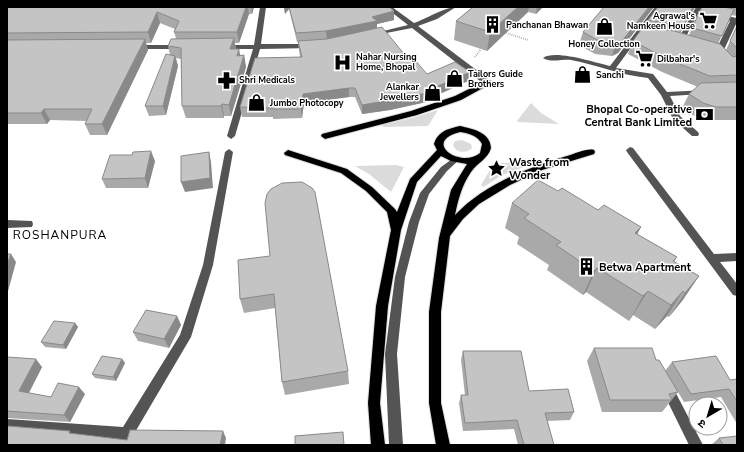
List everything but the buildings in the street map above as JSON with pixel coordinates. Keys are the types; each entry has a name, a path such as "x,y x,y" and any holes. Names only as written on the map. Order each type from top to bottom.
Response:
{"main road":[{"path":"325,136 422,110 458,98 488,83"},
{"path":"450,130 469,130 479,134 488,145 487,151 483,156 475,160 455,160 447,156 437,145 438,139 450,130"},
{"path":"378,445 374,403 382,306 396,230 413,181 418,173 441,151"},
{"path":"444,238 461,214 486,194 510,179 530,170 591,152"},
{"path":"288,153 344,170 369,189 392,211 396,230"},
{"path":"443,445 435,403 435,327 444,238 456,190 475,160"}],"street":[{"path":"231,136 257,48 264,7"},
{"path":"388,7 488,83"},
{"path":"365,37 414,26 435,18 454,7"},
{"path":"612,69 641,36 658,7"},
{"path":"670,40 684,44 698,9 735,20 721,57 710,52"},
{"path":"210,47 257,48 322,45"},
{"path":"124,47 187,47"},
{"path":"547,58 570,58 612,69 650,76 665,94 676,117 695,134"},
{"path":"665,94 708,92"},
{"path":"630,150 713,258 737,292"},
{"path":"7,425 126,434 185,337 208,266 229,152"},
{"path":"396,445 391,354 400,277 414,222 425,193 444,169 455,160"},
{"path":"7,224 28,224"},
{"path":"713,258 737,257"},
{"path":"659,375 671,394 696,445"}],"path":[{"path":"506,33 528,40"},
{"path":"472,60 481,49"}],"shaded area":[{"path":"531,103 541,113 559,124 518,122 517,121"},
{"path":"438,110 428,126 384,127 380,125 412,118"},
{"path":"462,140 471,144 472,148 470,150 461,152 454,148 453,145 455,141"},
{"path":"524,162 532,164 500,176 484,187 481,185 493,165"},
{"path":"396,165 404,167 391,192 369,174 355,166"}],"place":[{"name":"Agrawal's Namkeen House","path":"708,21"},
{"name":"Panchanan Bhawan","path":"493,25"},
{"name":"Honey Collection","path":"604,27"},
{"name":"Dilbahar's","path":"644,59"},
{"name":"Nahar Nursing Home, Bhopal","path":"343,62"},
{"name":"Sanchi","path":"583,75"},
{"name":"Tailors Guide Brothers","path":"455,79"},
{"name":"Shri Medicals","path":"226,80"},
{"name":"Alankar Jewellers","path":"432,92"},
{"name":"Jumbo Photocopy","path":"257,103"},
{"name":"Bhopal Co-operative Central Bank Limited","path":"705,115"},
{"name":"Waste from Wonder","path":"496,168"},
{"name":"Betwa Apartment","path":"586,267"}],"district":[{"name":"ROSHANPURA","path":"60,235"}]}
